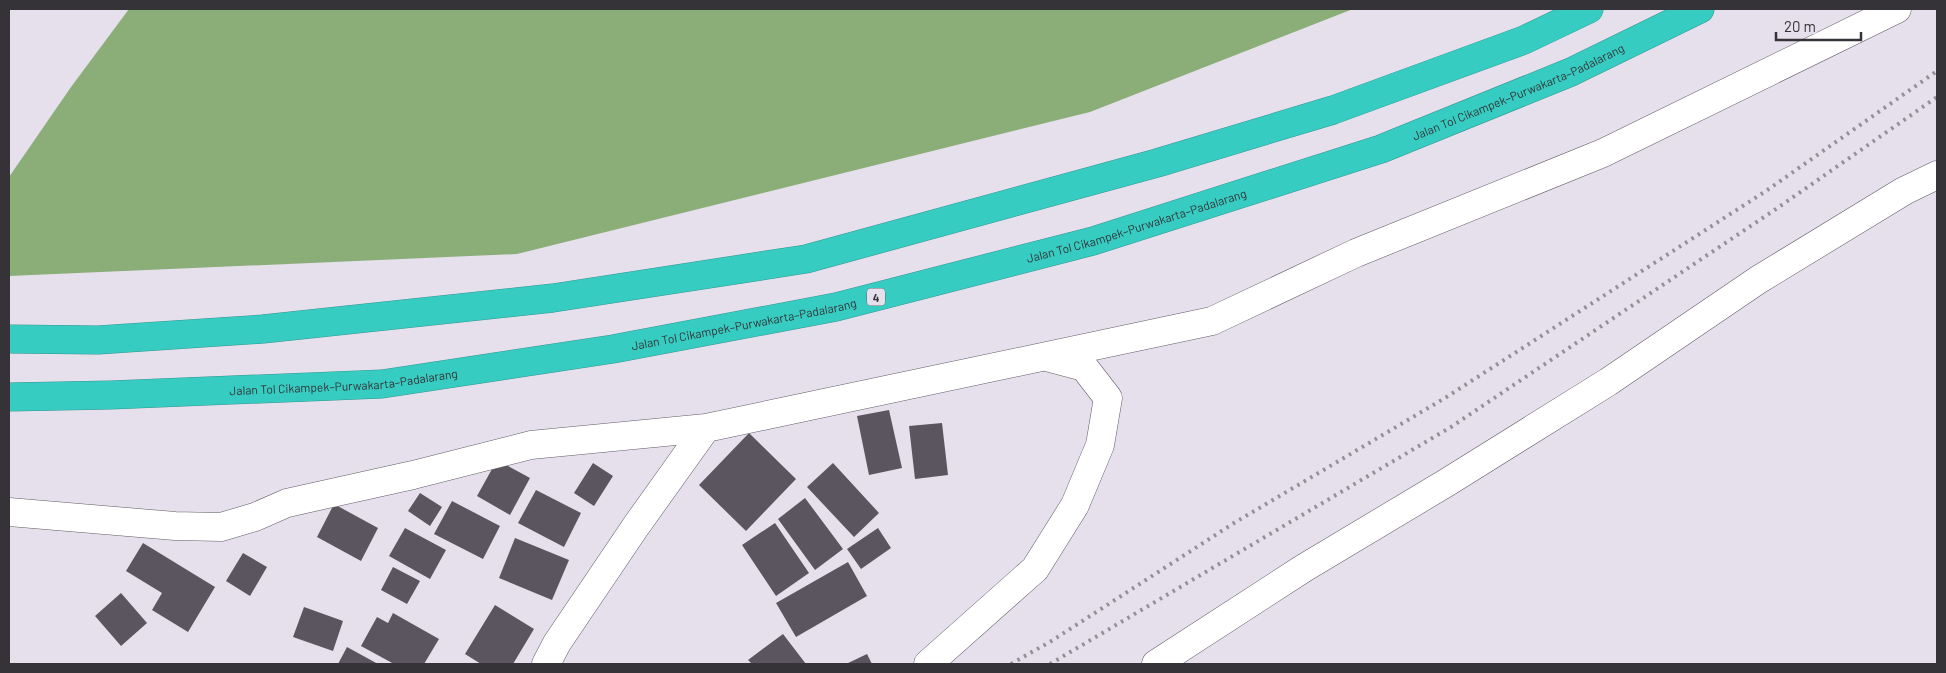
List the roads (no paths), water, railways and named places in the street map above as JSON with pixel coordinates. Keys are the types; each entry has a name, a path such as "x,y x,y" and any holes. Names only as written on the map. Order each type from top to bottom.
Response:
{"highway":[{"path":"9,339 98,340 263,329 553,298 806,259 1156,163 1333,110 1524,40 1590,9"},
{"name":"Jalan Tol Cikampek–Purwakarta–Padalarang","path":"9,396 111,395 382,384 614,349 836,307 1093,241 1381,149 1571,72 1700,9"}],"street":[{"path":"9,512 175,526 221,527 255,517 287,503 531,445 706,428 1212,321 1356,253 1603,153 1897,9"},
{"path":"1156,664 1304,568 1446,483 1608,382 1758,280 1904,190 1937,174"},
{"path":"928,664 1035,569 1075,505 1100,445 1108,398 1084,367 1043,357"},
{"path":"546,664 557,643 636,526 706,428"}],"railway":[{"path":"1011,664 1053,640 1234,523 1445,398 1766,191 1937,71"},
{"path":"1050,664 1451,427 1776,209 1937,97"}]}
